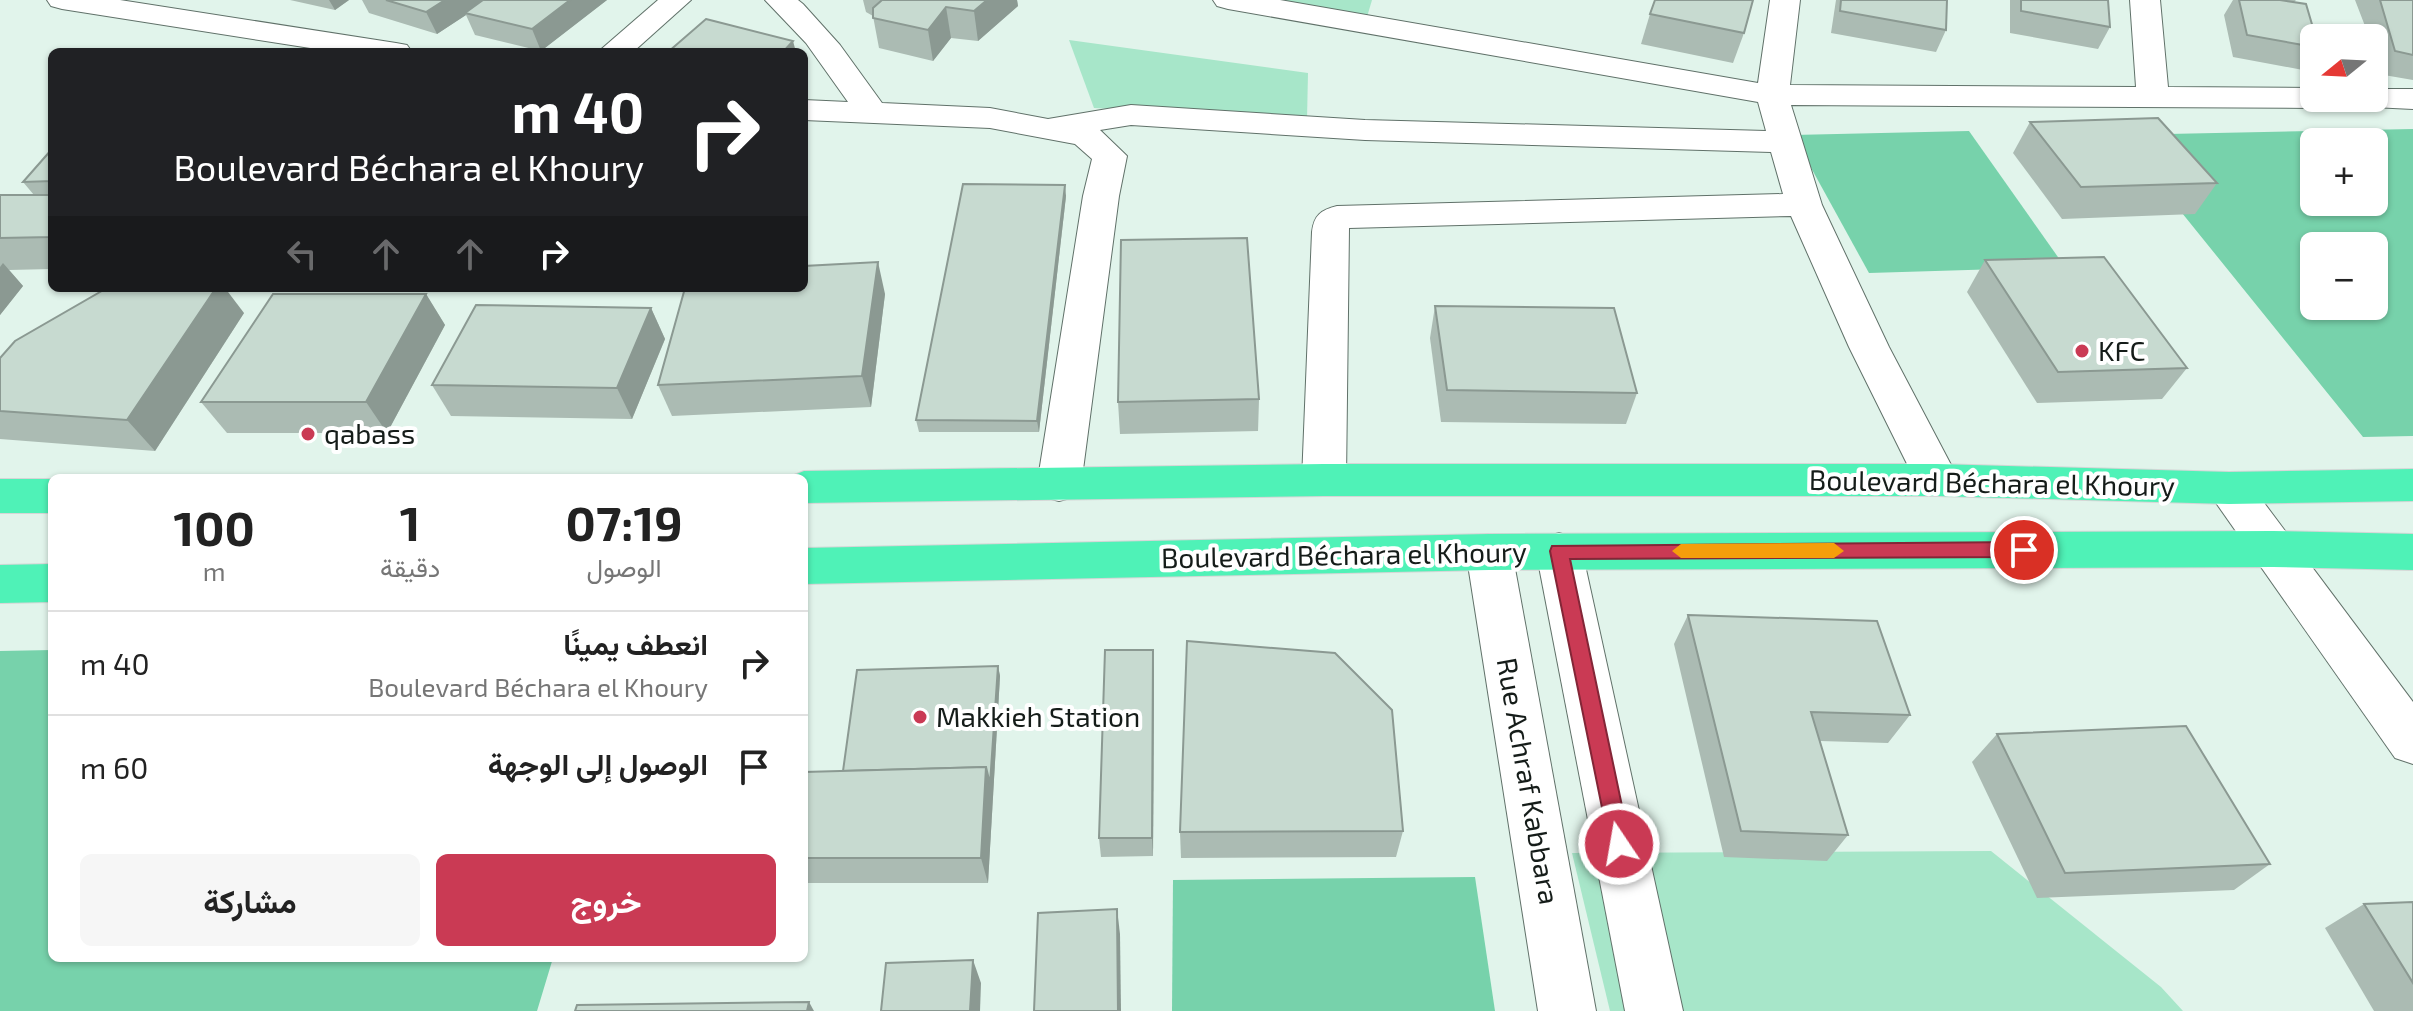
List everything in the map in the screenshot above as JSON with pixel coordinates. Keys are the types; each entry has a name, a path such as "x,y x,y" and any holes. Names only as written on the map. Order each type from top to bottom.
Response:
{"highway":[{"name":"Boulevard Béchara el Khoury","path":"808,487 1324,480 1937,480 2229,488 2413,485"},
{"path":"0,496 48,496"},
{"name":"Boulevard Béchara el Khoury","path":"808,566 1559,551 2273,549 2413,552"},
{"path":"0,584 48,583"}],"street":[{"path":"62,0 370,48"},
{"path":"619,48 676,0"},
{"path":"780,0 822,46 871,111"},
{"path":"1228,0 1433,23 1772,95 2300,98"},
{"path":"1785,0 1772,95 1804,205 1869,347 1937,480"},
{"path":"2145,0 2153,96"},
{"path":"2388,99 2413,99"},
{"path":"808,110 990,118 1086,136 1110,156 1101,196 1059,485"},
{"path":"1047,129 1131,115 1365,130 1786,142"},
{"path":"1324,480 1330,227 1337,217 1804,205"},
{"path":"2229,488 2413,742"},
{"path":"1559,551 1654,1011"},
{"name":"Rue Achraf Kabbara","path":"1489,552 1567,1011"}],"green space":[{"path":"1216,0 1372,0 1364,27"},
{"path":"1069,40 1308,73 1307,119 1094,108"},
{"path":"2413,129 2413,436 2363,437 2119,135 2300,131 2300,216 2388,216 2388,130"},
{"path":"1969,131 2065,267 1869,273 1793,135"},
{"path":"48,650 48,962 552,962 537,1011 0,1011 0,651"},
{"path":"1991,851 2161,987 2183,1011 1610,1011 1572,853"},
{"path":"1475,877 1495,1011 1172,1011 1173,880"}],"building":[{"path":"386,0 445,0 426,12"},
{"path":"483,0 570,0 532,29 465,13"},
{"path":"882,0 987,0 974,11 946,7 928,30 873,18 873,8"},
{"path":"1655,0 1753,0 1744,33 1650,14"},
{"path":"1841,0 1947,0 1946,30 1840,11"},
{"path":"2021,0 2108,0 2110,27 2021,11"},
{"path":"2239,0 2280,0 2306,4 2312,24 2300,24 2300,44 2247,35"},
{"path":"2380,0 2413,0 2413,55 2395,51"},
{"path":"706,19 793,41 787,48 673,48"},
{"path":"2158,118 2217,183 2081,187 2030,122"},
{"path":"48,154 48,181 23,182"},
{"path":"963,184 1065,185 1037,421 916,420"},
{"path":"0,195 48,195 48,237 0,238"},
{"path":"1247,238 1259,399 1118,402 1121,240"},
{"path":"2104,257 2187,368 2058,372 1985,260"},
{"path":"878,262 862,376 658,385 684,292 808,292 808,266"},
{"path":"100,292 213,292 127,420 0,411 0,358 15,341"},
{"path":"273,294 426,294 366,402 201,402"},
{"path":"476,305 651,308 617,388 432,385"},
{"path":"1435,306 1614,308 1637,393 1447,390"},
{"path":"1688,615 1877,621 1910,715 1811,712 1848,835 1741,831"},
{"path":"1187,641 1335,653 1392,710 1403,831 1180,832"},
{"path":"1105,650 1153,650 1152,838 1099,838"},
{"path":"998,666 990,784 986,767 843,771 857,670"},
{"path":"2186,726 2270,864 2065,873 1997,734"},
{"path":"986,767 981,858 808,858 808,772"},
{"path":"2413,902 2413,983 2364,904"},
{"path":"1117,909 1118,1011 1034,1011 1038,913"},
{"path":"973,960 970,1011 881,1011 886,963"},
{"path":"809,1002 807,1011 575,1011 577,1005"}],"slow traffic":[{"path":"1681,551 1834,551"}],"place":[{"name":"KFC","path":"2082,351"},
{"name":"qabass","path":"308,434"},
{"name":"Makkieh Station","path":"920,717"}],"route":[{"path":"1619,844 1559,551 2024,550"}]}
